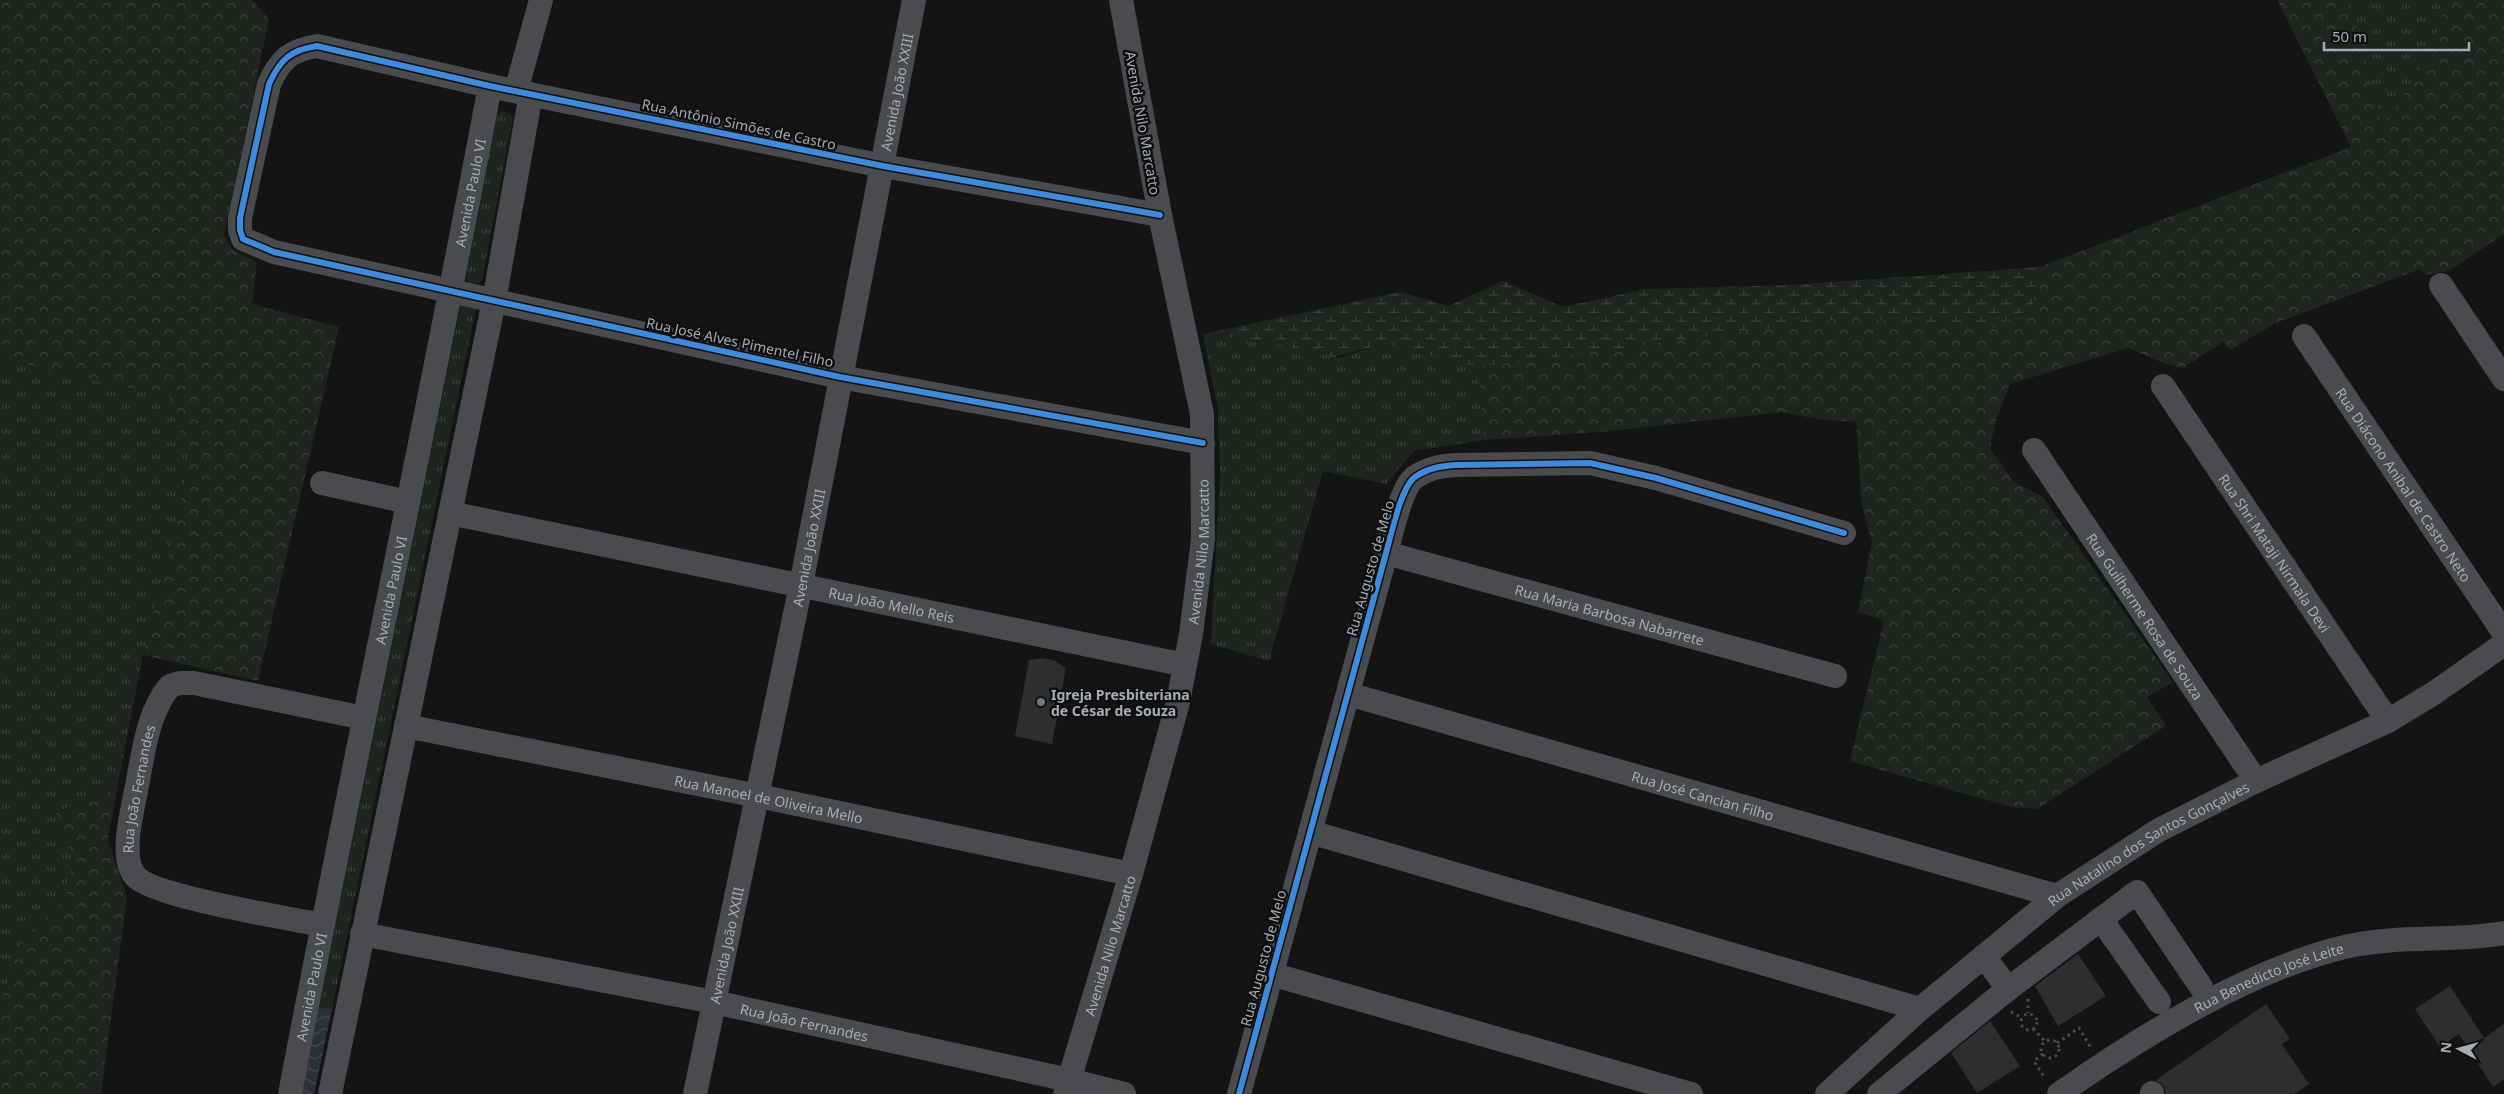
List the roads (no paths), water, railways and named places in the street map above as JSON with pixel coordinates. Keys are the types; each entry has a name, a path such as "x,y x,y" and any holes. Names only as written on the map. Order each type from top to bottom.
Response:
{"street":[{"path":"330,1094 494,301 523,93 540,0"},
{"name":"Avenida João XXIII","path":"695,1094 801,586 914,0"},
{"name":"Avenida Nilo Marcatto","path":"1067,1087 1130,874 1178,702 1185,665 1202,538 1202,414 1160,214 1121,0"},
{"name":"Rua Antônio Simões de Castro","path":"317,46 523,93 883,166 1160,214"},
{"name":"Rua José Alves Pimentel Filho","path":"317,46 301,48 288,56 276,69 268,84 240,218 240,230 243,239 274,252 840,377 1203,443"},
{"name":"Avenida Paulo VI","path":"290,1094 322,925 451,292 490,86"},
{"path":"2441,285 2504,379"},
{"name":"Rua Diácono Anibal de Castro Neto","path":"2304,336 2504,633"},
{"name":"Rua Shri Mataji Nirmala Devi","path":"2163,386 2388,721"},
{"name":"Rua Guilherme Rosa de Souza","path":"2034,450 2256,781"},
{"name":"Rua Augusto de Melo","path":"1239,1094 1386,553 1406,488 1413,478 1436,467 1456,464 1590,463 1656,478 1844,533"},
{"path":"322,483 408,502"},
{"name":"Rua João Mello Reis","path":"450,513 1185,665"},
{"name":"Rua Maria Barbosa Nabarrete","path":"1386,553 1835,676"},
{"name":"Rua Natalino dos Santos Gonçalves","path":"1828,1094 1920,1009 2057,896 2159,830 2256,781 2388,721 2434,693 2504,644"},
{"name":"Rua João Fernandes","path":"322,925 175,895 147,885 134,875 129,861 127,843 140,771 157,706 170,686 180,683 194,683 364,718"},
{"name":"Rua José Cancian Filho","path":"1348,694 2057,896"},
{"name":"Rua Manoel de Oliveira Mello","path":"406,726 758,796 1130,874"},
{"path":"1310,832 1920,1009"},
{"path":"1893,1089 2008,989 2138,892 2201,987"},
{"path":"2101,919 2159,1002"},
{"name":"Rua Benedicto José Leite","path":"2056,1084 2118,1054 2178,1018 2257,978 2301,961 2348,947 2382,941 2504,933"},
{"name":"Rua João Fernandes","path":"362,934 714,1002 1067,1087 1124,1094"},
{"path":"1984,956 2008,989"},
{"path":"1271,974 1691,1094"}],"water":[{"path":"319,1007 332,1009 314,1094 302,1094"}],"place":[{"name":"Igreja Presbiteriana de César de Souza","path":"1041,702"}]}
